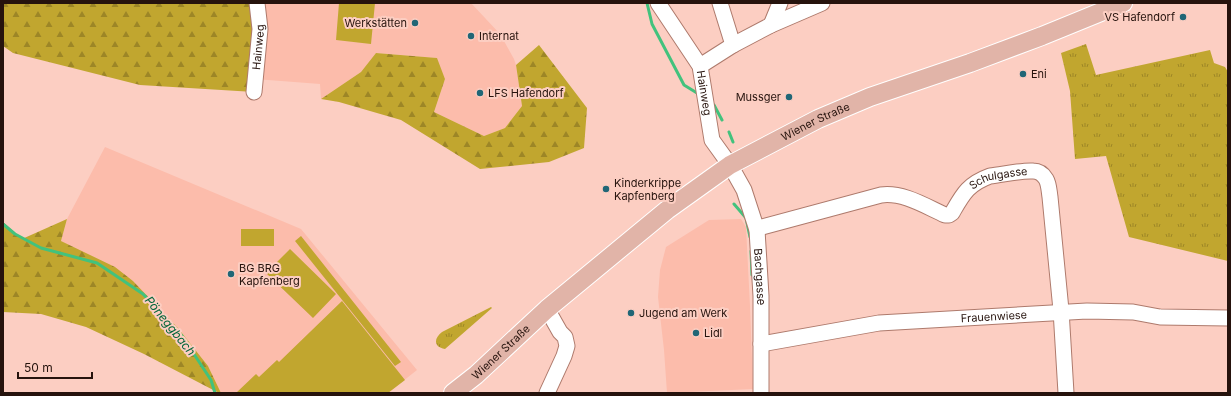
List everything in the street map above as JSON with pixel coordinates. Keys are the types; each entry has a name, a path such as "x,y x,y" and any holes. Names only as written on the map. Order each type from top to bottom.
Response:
{"main road":[{"name":"Wiener Straße","path":"452,393 476,375 547,309 667,210 730,165 818,120 870,97 970,63 1123,3"}],"street":[{"name":"Hainweg","path":"254,92 260,29 257,3"},
{"name":"Hainweg","path":"658,3 700,66 712,140 730,165"},
{"path":"720,3 733,45"},
{"path":"771,25 780,3"},
{"path":"700,66 733,45 771,25 822,3"},
{"name":"Bachgasse","path":"730,165 744,190 757,230 761,289 761,393"},
{"name":"Schulgasse","path":"757,230 762,227 890,194 945,215 949,215 952,213 967,189 985,178 1029,171 1042,174 1048,182 1050,197 1062,313 1066,393"},
{"path":"547,309 560,332 565,337 567,346 547,393"},
{"name":"Frauenwiese","path":"761,344 879,323 1087,311 1133,312 1160,317 1228,318"}],"shaded area":[{"path":"257,3 471,3 500,34 514,59 522,106 505,128 484,136 434,112 445,79 436,58 377,53 361,72 321,99 320,84 255,79"},
{"name":"BG BRG Kapfenberg","path":"105,147 301,229 417,370 388,393 221,393 208,366 178,328 133,281 61,241 67,219"},
{"path":"741,219 746,227 753,389 667,393 658,297 660,270 666,247 709,220"}],"green space":[{"path":"3,3 257,3 254,92 140,85 13,53 3,46"},
{"path":"339,3 375,3 371,44 336,40"},
{"path":"1086,44 1096,75 1210,50 1214,63 1225,67 1228,72 1228,261 1129,237 1106,156 1075,159 1070,91 1061,53"},
{"path":"539,45 587,108 584,148 549,162 480,169 401,120 339,102 321,99 361,72 376,53 437,58 445,79 434,112 484,136 505,128 522,106 516,65"},
{"path":"67,219 61,241 115,267 133,281 178,328 208,366 221,393 144,354 86,327 41,314 3,312 3,222 22,239"},
{"path":"241,229 274,229 274,246 241,246"},
{"path":"301,236 401,362 395,366 295,241"},
{"path":"290,249 336,294 313,318 266,273"},
{"path":"342,301 405,380 388,393 236,393 256,374 259,377 277,360 279,362"},
{"path":"491,307 492,308 445,349 438,346 436,339 439,334"}],"waterway":[{"path":"647,3 652,24 684,85 697,93"},
{"path":"714,105 722,120"},
{"path":"729,132 733,142"},
{"path":"734,204 746,218 750,237"},
{"name":"Pöneggbach","path":"3,224 15,234 41,248 97,263 143,294 182,336 211,380 215,393"},
{"path":"751,251 752,275"}],"place":[{"name":"VS Hafendorf","path":"1183,17"},
{"name":"Werkstätten","path":"415,23"},
{"name":"Internat","path":"471,36"},
{"name":"Eni","path":"1023,74"},
{"name":"LFS Hafendorf","path":"480,93"},
{"name":"Mussger","path":"789,97"},
{"name":"Kinderkrippe Kapfenberg","path":"606,189"},
{"name":"BG BRG Kapfenberg","path":"231,274"},
{"name":"Jugend am Werk","path":"631,313"},
{"name":"Lidl","path":"696,333"}]}
